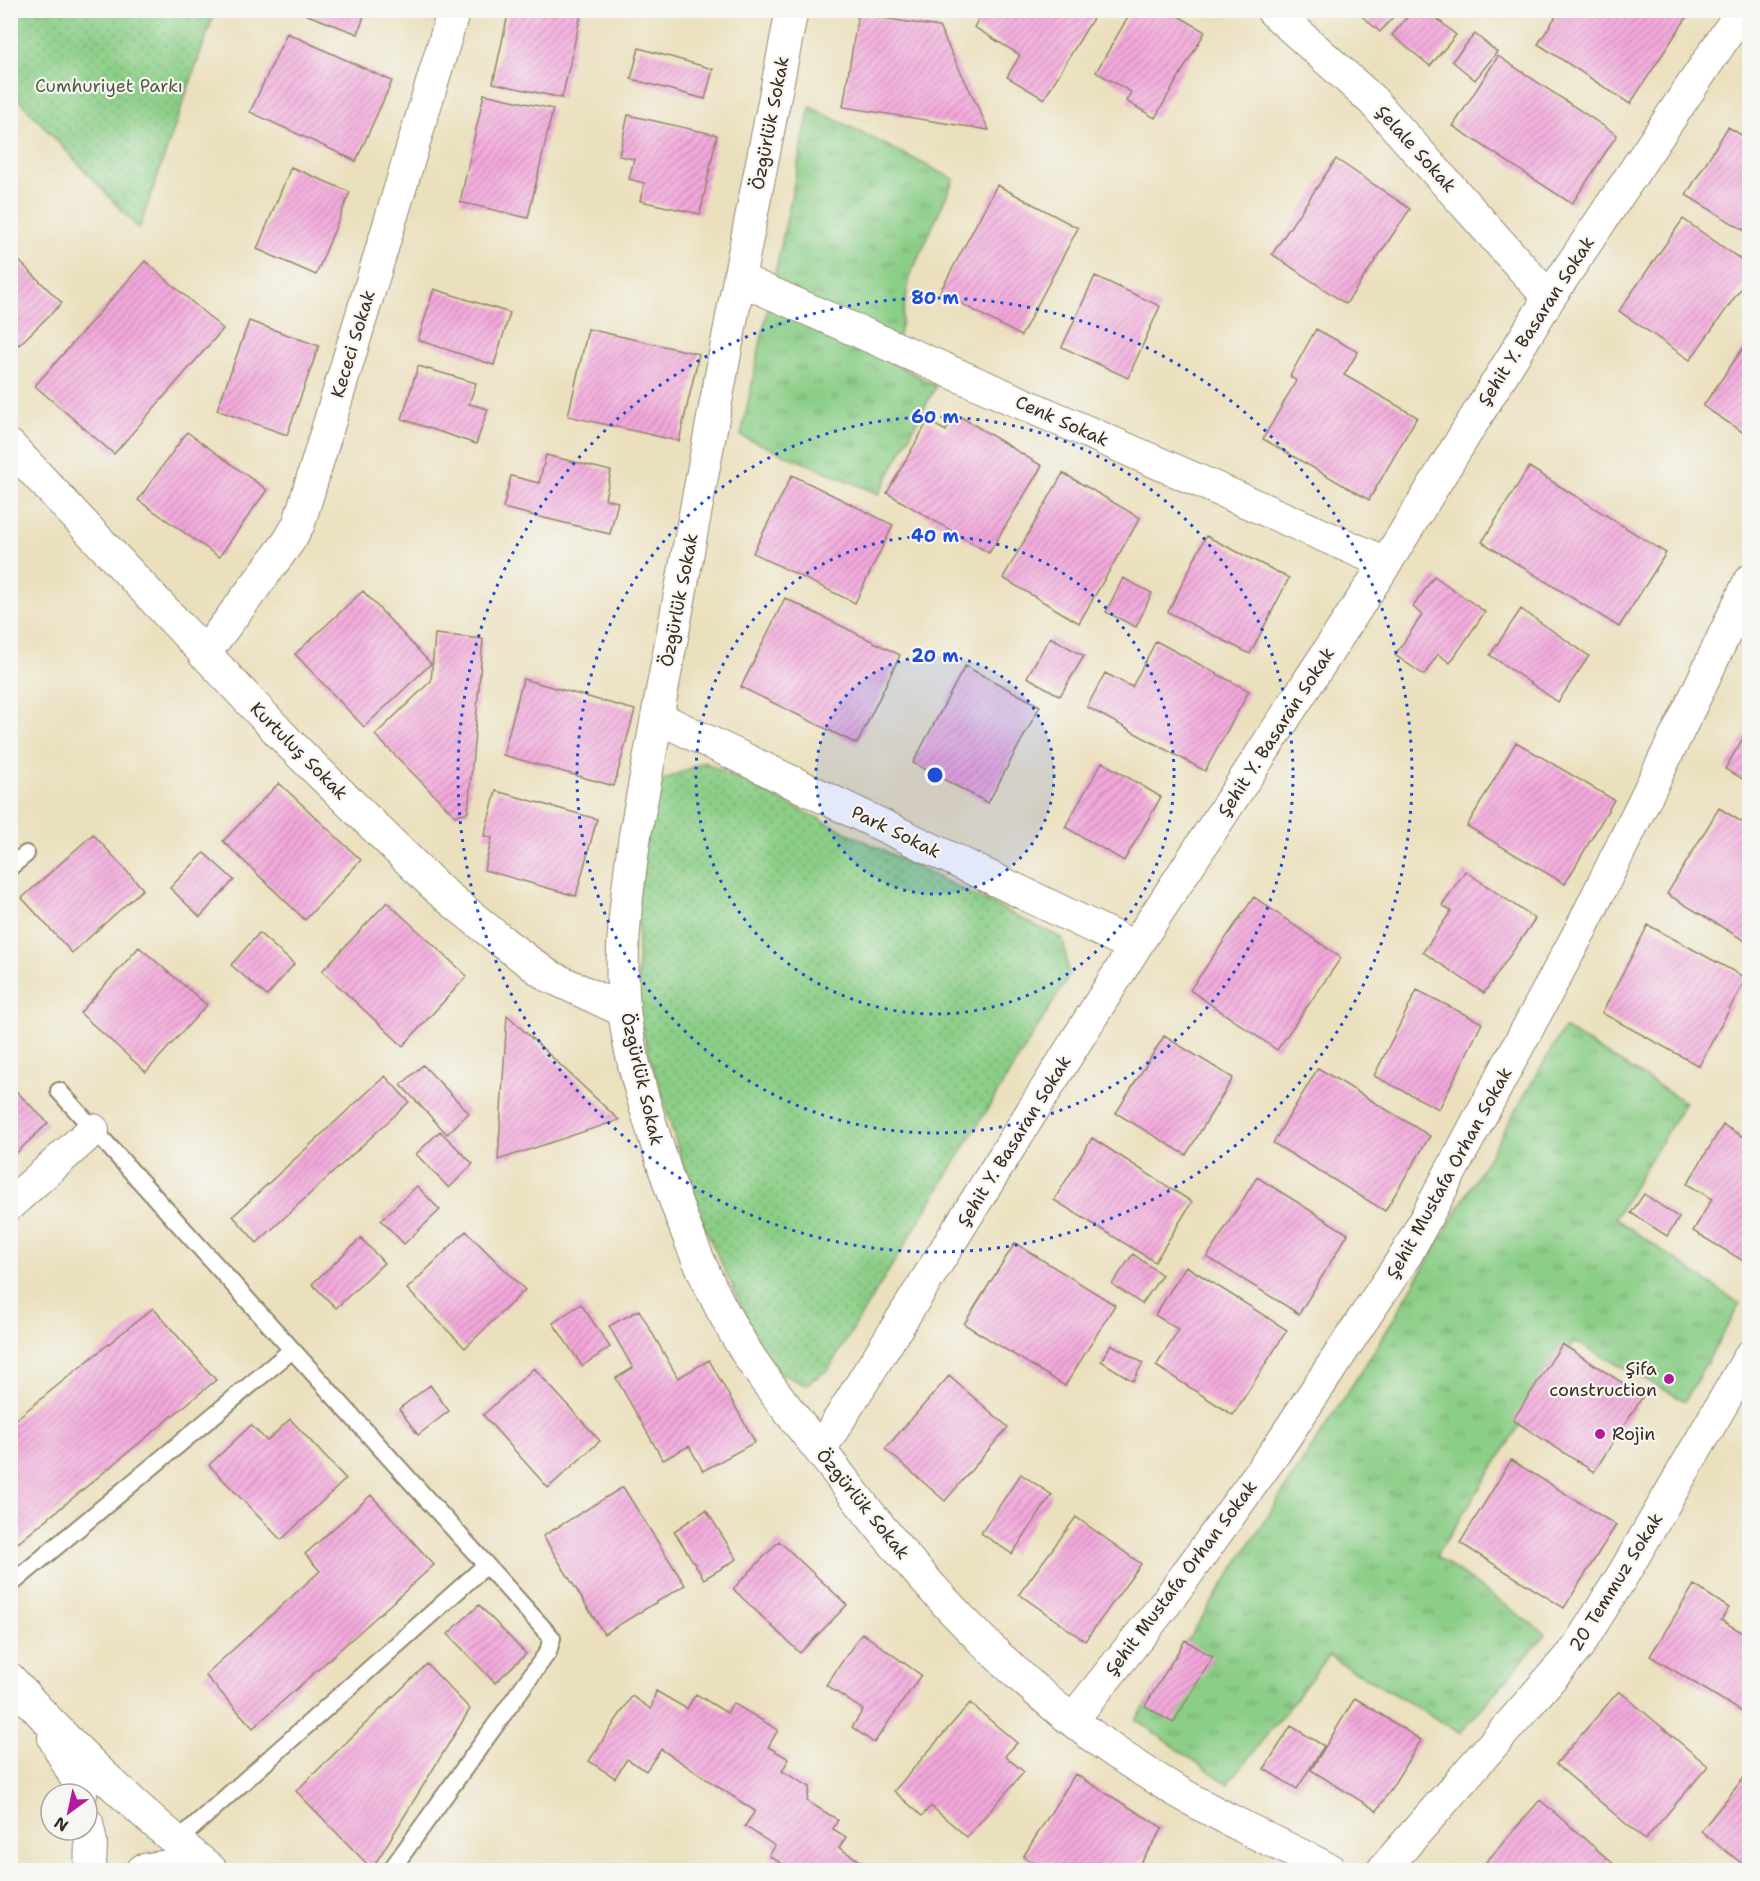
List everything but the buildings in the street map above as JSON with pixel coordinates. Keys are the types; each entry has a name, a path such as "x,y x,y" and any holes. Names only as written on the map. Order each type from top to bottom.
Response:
{"street":[{"name":"Kececi Sokak","path":"204,654 289,541 299,522 454,10"},
{"name":"Özgürlük Sokak","path":"792,10 657,717 627,895 621,957 624,1011 632,1056 657,1145 681,1218 703,1269 746,1352 868,1513 928,1583 1012,1670 1099,1740 1178,1792 1330,1870"},
{"name":"Şelale Sokak","path":"1272,10 1372,100 1549,298"},
{"name":"Şehit Y. Basaran Sokak","path":"820,1450 1135,947 1386,563 1549,298 1740,20"},
{"name":"Cenk Sokak","path":"739,279 1386,563"},
{"name":"Kurtuluş Sokak","path":"10,446 290,744 439,890 547,975 624,1011"},
{"name":"Şehit Mustafa Orhan Sokak","path":"1073,1719 1165,1604 1275,1452 1407,1253 1581,929 1695,697 1749,580"},
{"name":"Park Sokak","path":"657,717 1135,947"},
{"path":"10,1204 93,1130"},
{"name":"20 Temmuz Sokak","path":"1383,1870 1577,1648 1624,1573 1749,1356"},
{"path":"10,1679 40,1713 180,1856 211,1870"},
{"path":"40,1713 78,1782"},
{"path":"90,1870 91,1842"},
{"path":"143,1870 168,1866 180,1856"}],"lane":[{"path":"10,867 26,854"},
{"path":"59,1091 552,1638 548,1652 391,1870"},
{"path":"10,1585 292,1350"},
{"path":"180,1856 485,1566"}],"green space":[{"name":"Cumhuriyet Parkı","path":"10,11 215,11 139,229 11,91"},
{"path":"810,107 954,179 910,276 894,363 936,386 879,494 741,436"},
{"path":"704,762 1063,939 1069,976 828,1370 805,1385 771,1369 697,1211 638,1017 638,874 659,782"},
{"path":"1564,1028 1685,1102 1615,1218 1740,1304 1685,1401 1574,1341 1436,1556 1546,1634 1460,1733 1329,1656 1228,1784 1136,1720 1380,1342"}],"place":[{"name":"Şifa construction","path":"1669,1379"},
{"name":"Rojin","path":"1600,1434"}]}
